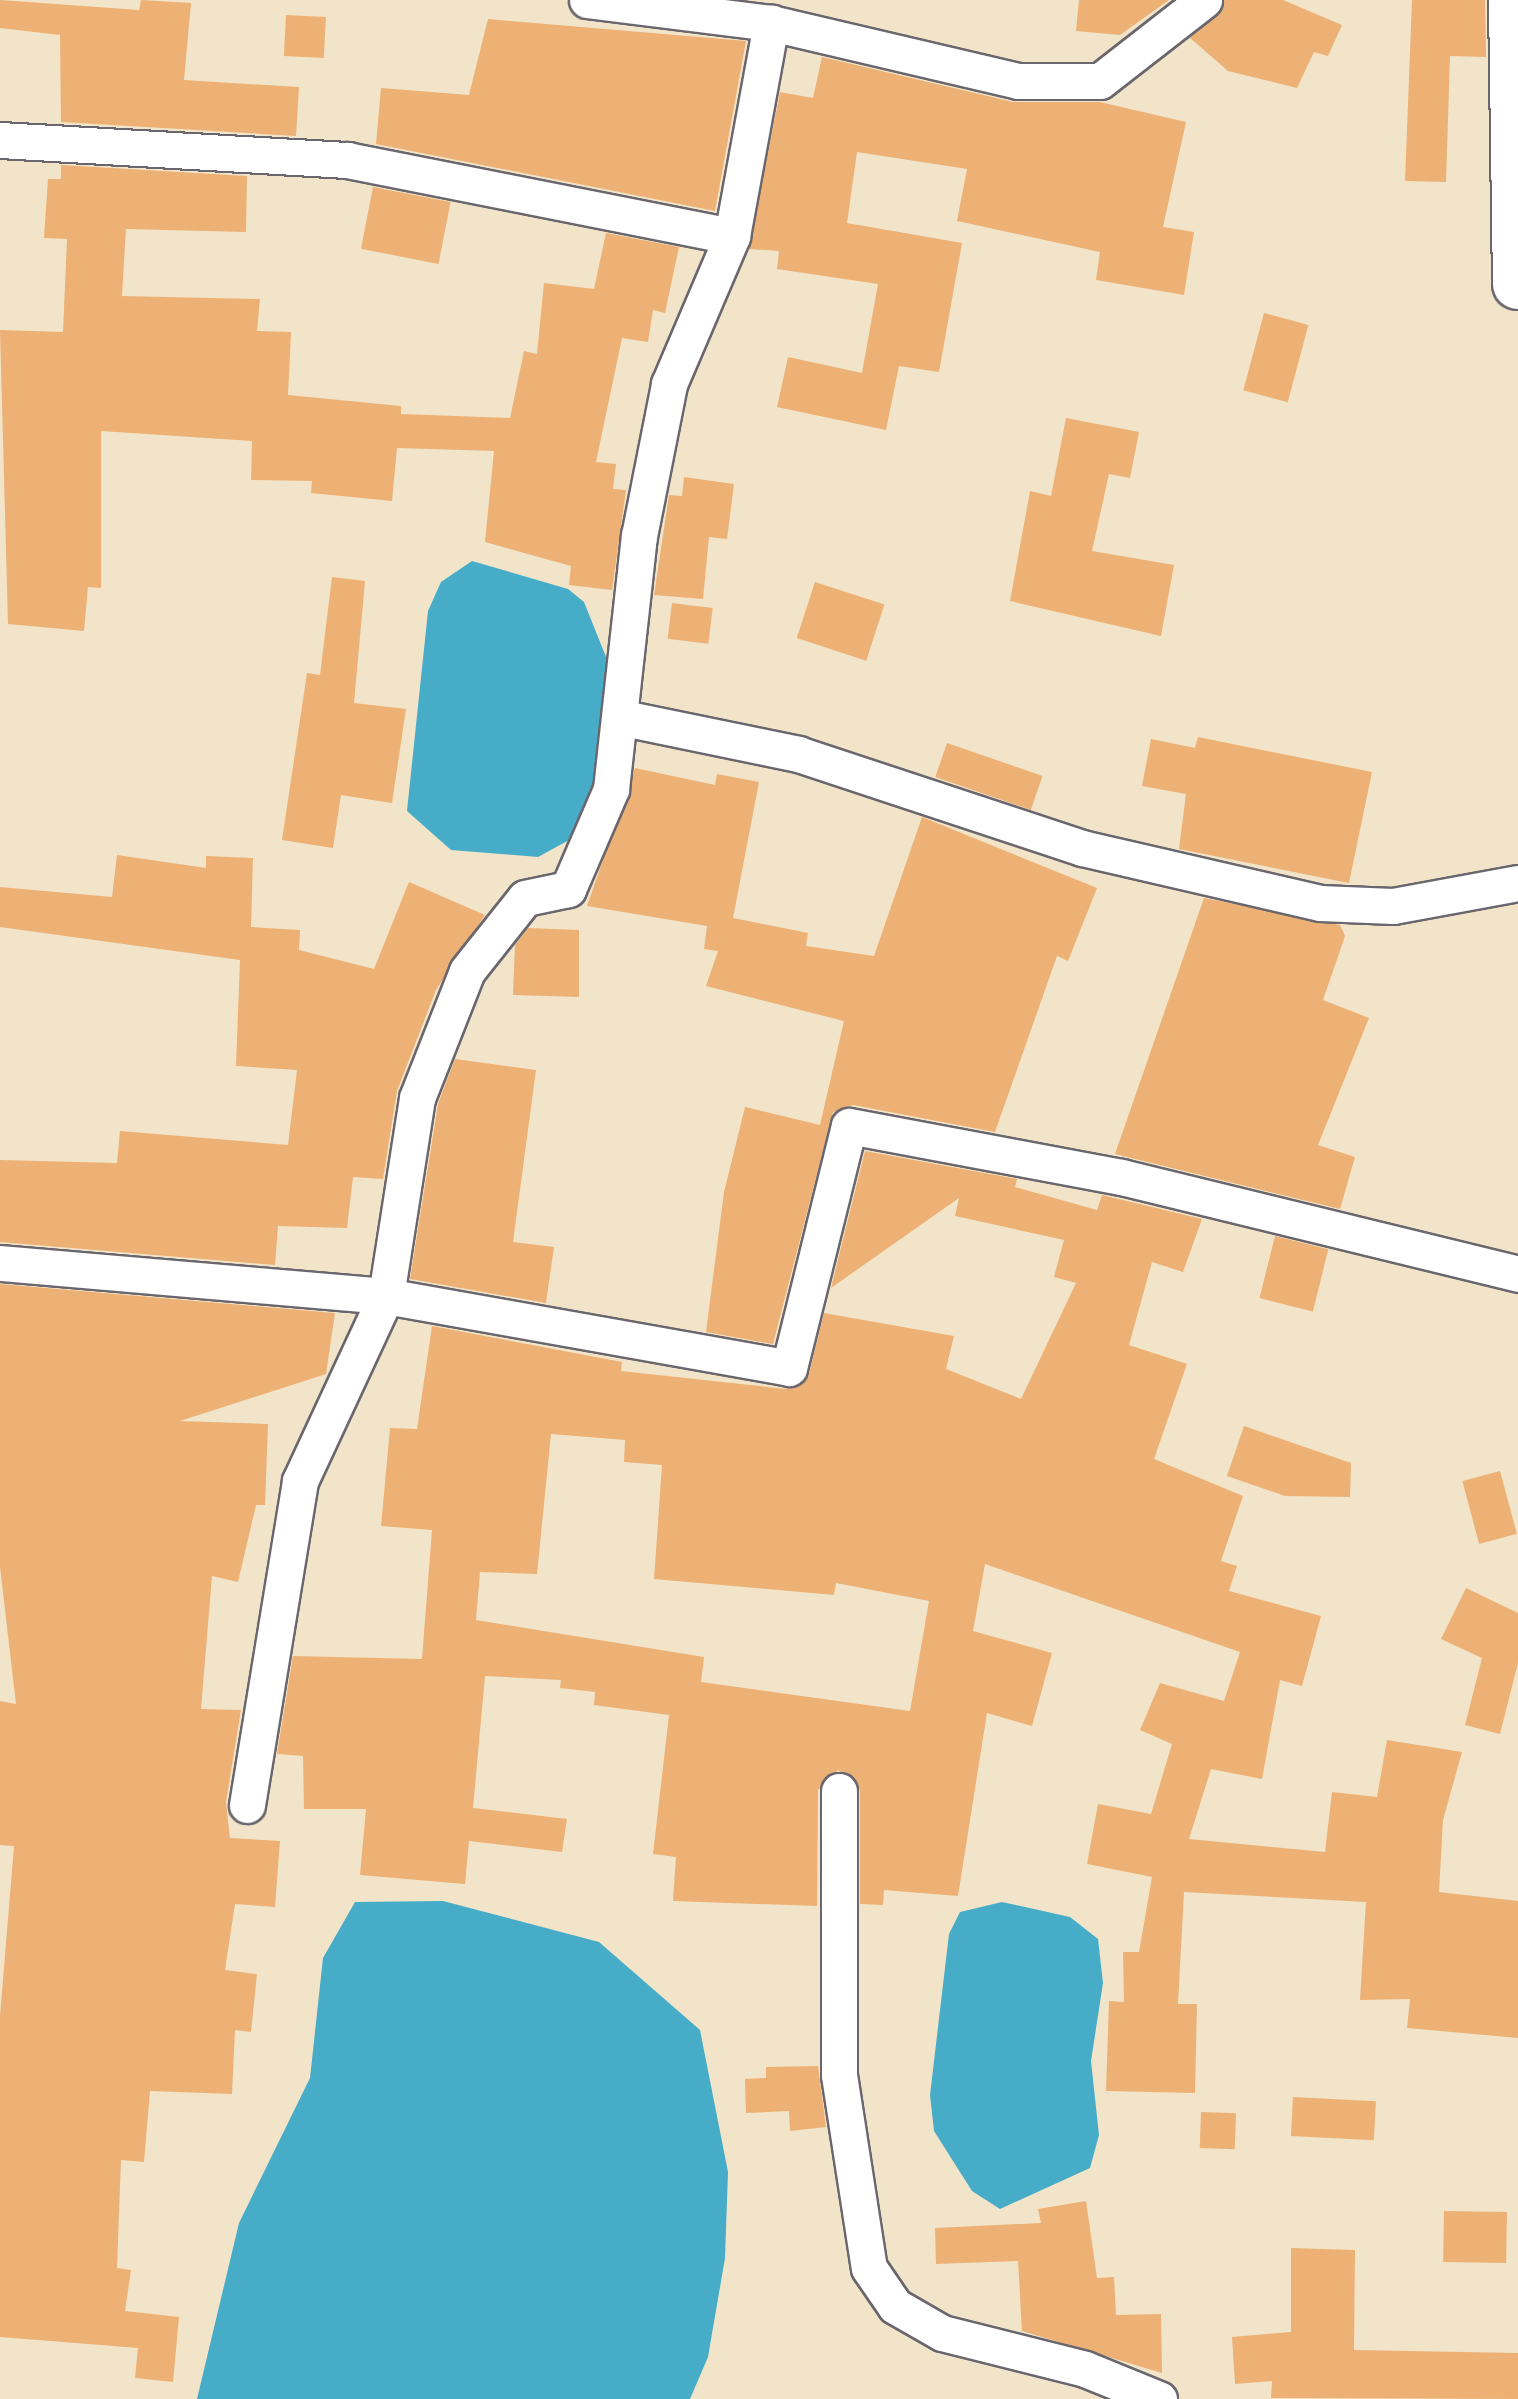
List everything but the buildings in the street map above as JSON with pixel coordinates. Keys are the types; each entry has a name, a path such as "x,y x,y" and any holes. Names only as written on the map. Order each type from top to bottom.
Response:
{"street":[{"path":"587,0 771,23 1018,82 1100,82 1204,0"},
{"path":"1514,0 1518,284"},
{"path":"247,1806 300,1481 386,1296 416,1098 467,971 525,898 568,889 610,788 623,718 639,536 669,384 732,236 771,23"},
{"path":"0,140 347,160 732,236"},
{"path":"623,718 798,754 1082,848 1320,903 1408,905 1518,883"},
{"path":"0,1263 386,1296 789,1368 849,1126 1121,1177 1518,1274"},
{"path":"840,1792 839,2075 869,2268 896,2306 942,2332 1085,2369 1159,2399"}],"water":[{"path":"472,561 568,589 584,602 608,662 604,778 582,833 538,857 451,850 407,811 428,611 441,582"},
{"path":"443,1901 599,1942 700,2030 728,2172 725,2258 708,2357 690,2399 197,2399 239,2223 310,2078 323,1958 355,1902"},
{"path":"1002,1902 1070,1917 1098,1939 1103,1983 1091,2061 1099,2135 1090,2168 1000,2209 972,2191 934,2131 930,2095 949,1934 960,1912"}]}
